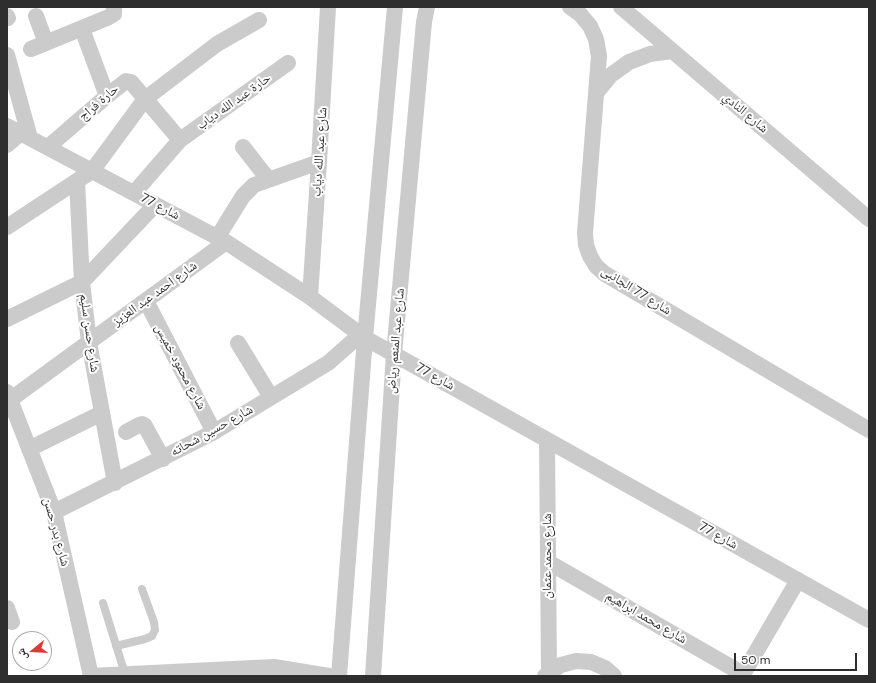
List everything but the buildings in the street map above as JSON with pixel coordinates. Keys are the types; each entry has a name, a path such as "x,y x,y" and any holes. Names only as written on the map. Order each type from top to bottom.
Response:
{"street":[{"path":"31,49 82,29 114,14 114,7"},
{"name":"شارع عبد الله دياب","path":"310,297 328,7"},
{"path":"339,676 362,337 395,7"},
{"name":"شارع عبد المنعم رياض","path":"372,676 394,354 424,22 427,7"},
{"name":"شارع 77 الجانبى","path":"570,7 580,14 585,20 596,39 599,56 585,233 586,245 596,266 605,274 869,430"},
{"name":"شارع النادي","path":"621,7 869,219"},
{"path":"36,16 46,43"},
{"path":"7,227 92,171 145,99 217,44 259,20"},
{"path":"82,29 107,96"},
{"path":"597,92 611,75 629,62 650,54 672,51"},
{"path":"7,55 26,135 7,145"},
{"name":"حارة عبد الله دياب","path":"134,193 180,140 288,63"},
{"name":"حارة فراج","path":"48,147 126,81 131,82 180,140"},
{"name":"شارع 77","path":"7,126 222,240 310,297 362,337 869,620"},
{"path":"243,147 268,179"},
{"path":"222,240 243,196 254,185 319,162"},
{"name":"شارع حسن سليم","path":"77,181 82,282 89,342 115,483"},
{"path":"7,319 82,282 155,204"},
{"name":"شارع احمد عبد العزيز","path":"8,398 146,301 222,240"},
{"name":"شارع محمود خميس","path":"146,301 214,432"},
{"name":"شارع حسين شحاته","path":"54,512 115,483 214,432 328,363 362,337"},
{"path":"238,343 271,397"},
{"name":"شارع بدر حسن","path":"8,398 54,512 91,676"},
{"path":"29,450 102,413"},
{"path":"126,432 142,424 145,426 162,459"},
{"name":"شارع محمد عثمان","path":"547,440 547,674"},
{"name":"شارع محمد ابراهيم","path":"548,562 743,675"},
{"path":"743,675 798,580"},
{"path":"547,674 561,665 576,661 591,662 605,668 614,676"},
{"path":"91,676 177,674 274,667 329,676"}],"lane":[{"path":"116,646 145,639 152,636 155,630 154,622 142,589"},
{"path":"104,603 116,646 122,675"}]}
